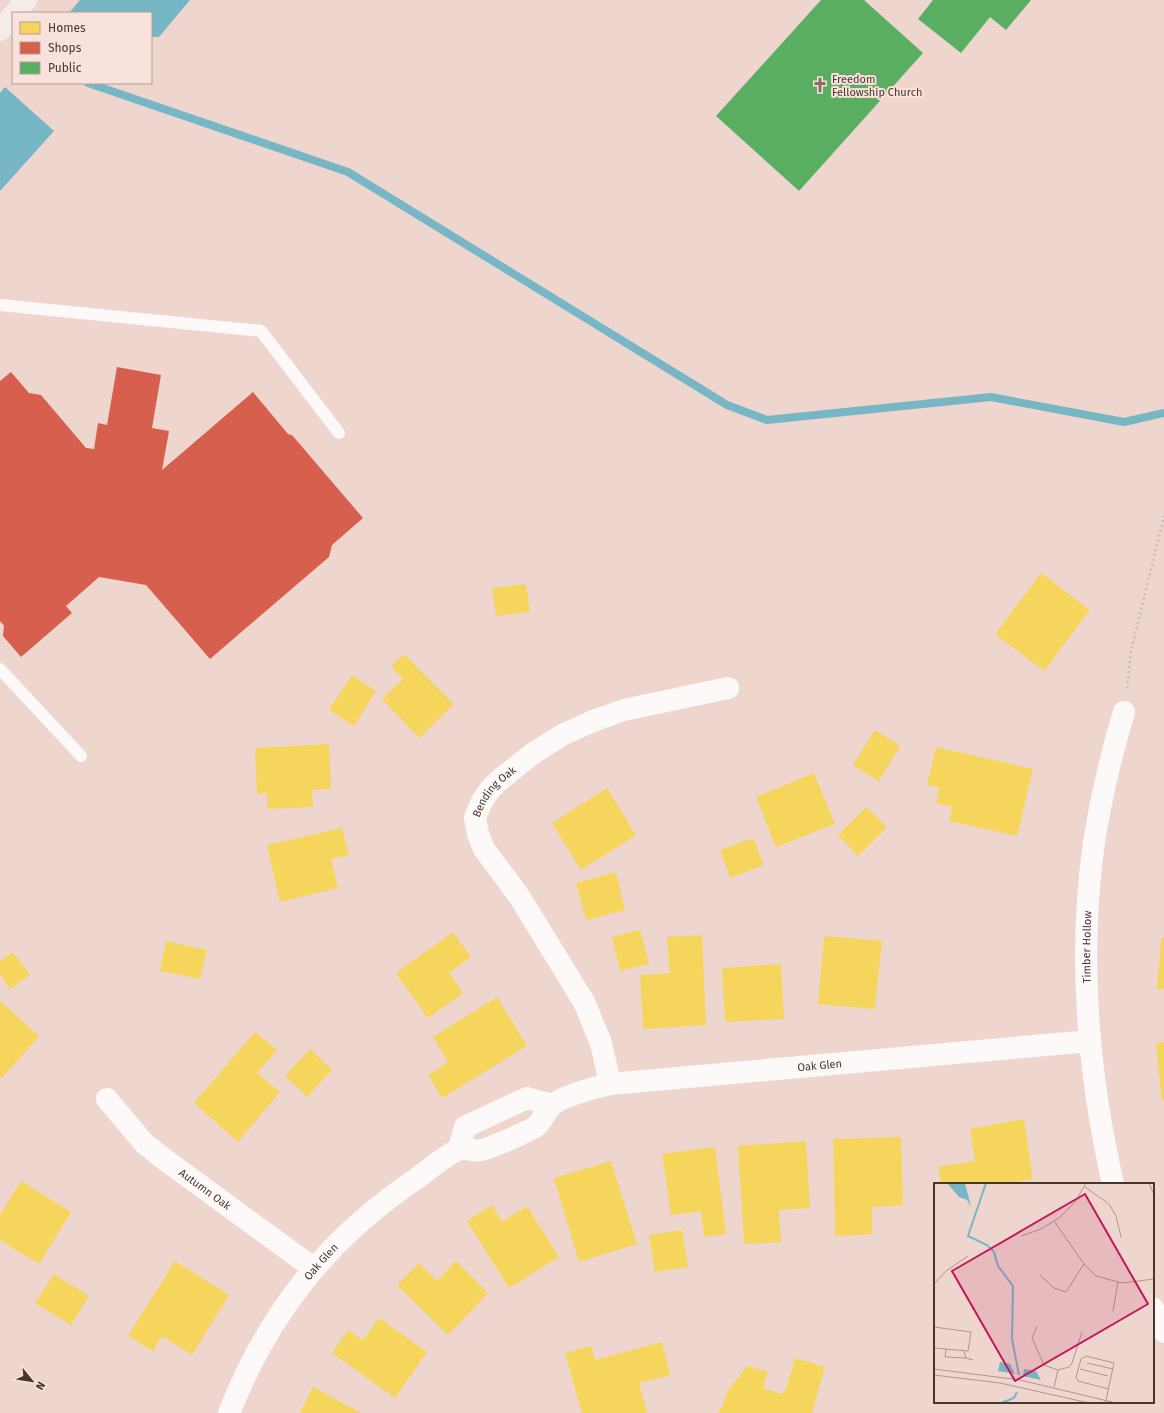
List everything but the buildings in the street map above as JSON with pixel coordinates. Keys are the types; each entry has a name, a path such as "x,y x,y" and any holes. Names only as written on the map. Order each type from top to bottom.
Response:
{"main road":[{"path":"16,12 26,0"},
{"path":"0,30 12,16"}],"street":[{"name":"Bending Oak","path":"610,1084 601,1043 584,1002 519,896 484,849 478,834 475,818 482,801 497,783 535,752 564,734 593,721 624,710 728,688"},
{"name":"Timber Hollow","path":"1113,1183 1097,1102 1090,1041 1087,958 1089,900 1094,843 1105,782 1124,712"},
{"name":"Oak Glen","path":"229,1413 241,1382 263,1339 287,1303 313,1268 384,1200 459,1149 481,1151 535,1128 552,1105 576,1093 610,1084 1090,1041"},
{"path":"459,1149 465,1127 527,1098 552,1105"},
{"name":"Autumn Oak","path":"107,1099 140,1138 160,1156 313,1268"},
{"path":"1154,1310 1164,1332"}],"lane":[{"path":"0,305 261,330 338,433"},
{"path":"0,669 81,756"}],"path":[{"path":"1124,712 1131,652 1164,516"}],"water":[{"path":"80,0 190,0 159,37 152,37 152,12 70,12"},
{"path":"5,87 54,131 0,191 0,93"}],"waterway":[{"path":"91,84 348,172 727,405 767,420 991,397 1124,422 1164,413"}],"place":[{"name":"Freedom Fellowship Church","path":"820,85"}]}
